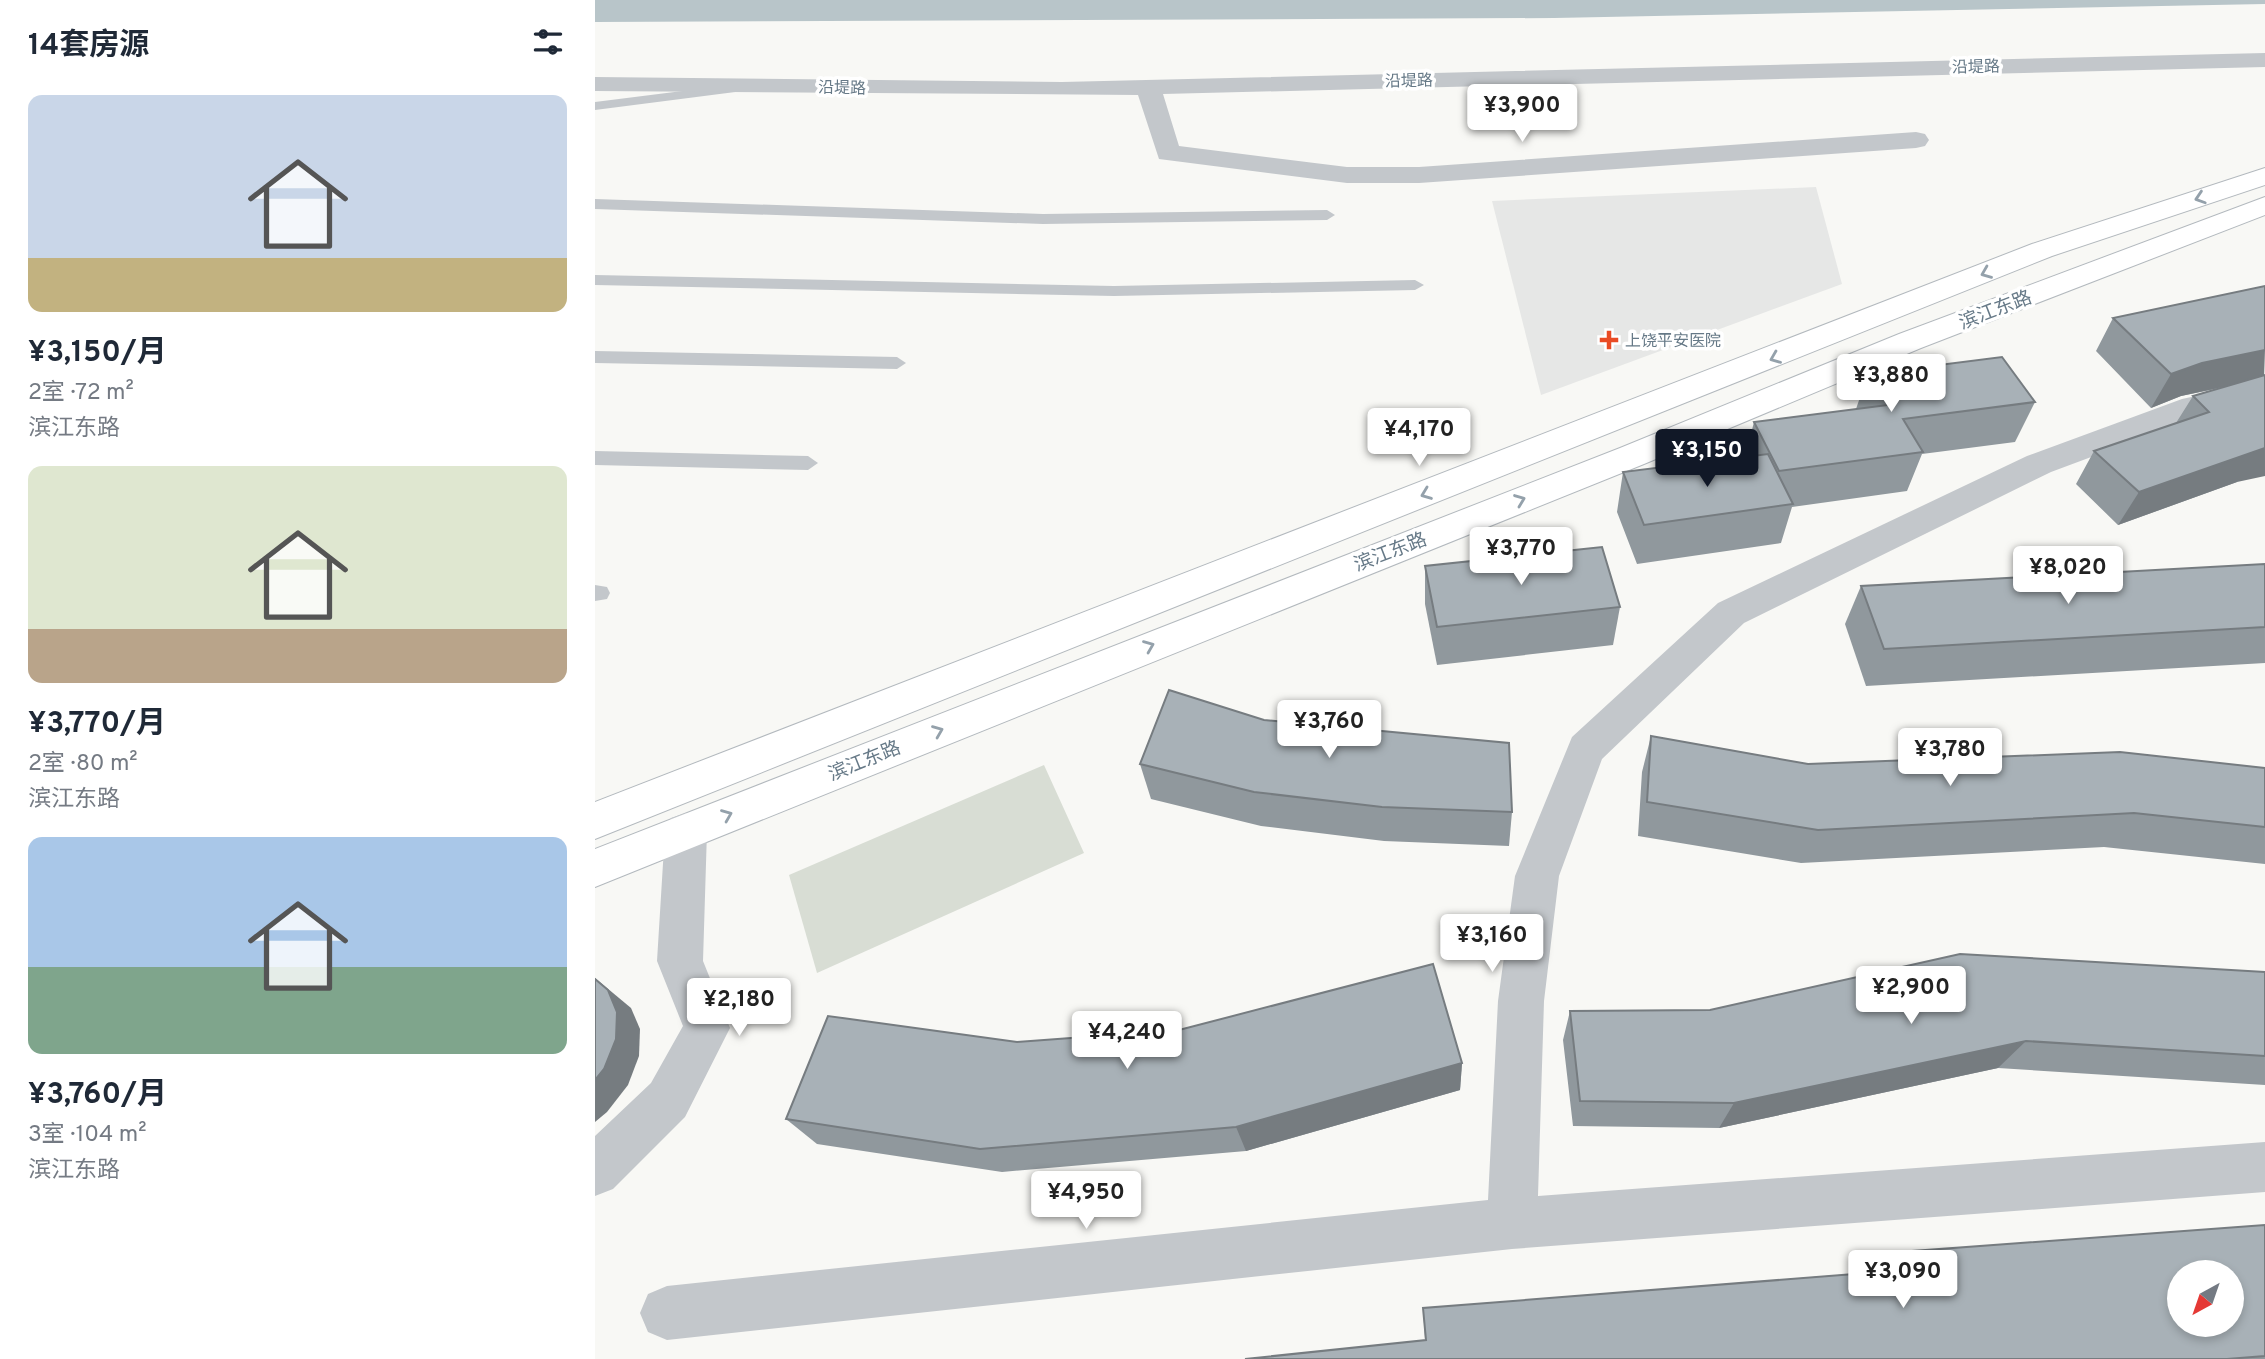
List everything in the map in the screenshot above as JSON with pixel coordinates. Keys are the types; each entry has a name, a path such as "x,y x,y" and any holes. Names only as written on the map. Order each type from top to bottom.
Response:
{"main road":[{"name":"滨江东路","path":"595,821 2042,250 2265,176"},
{"name":"滨江东路","path":"595,868 1620,461 1910,341 2265,205"}],"street":[{"name":"沿堤路","path":"595,84 1062,89 2265,60"},
{"path":"1147,87 1168,153 1347,175 1419,175 1916,141"},
{"path":"1512,1223 1521,1001 1537,876 1586,749 1731,613 2039,464 2193,407 2265,391"},
{"path":"595,1171 668,1100 707,1028 680,961 686,831"},
{"path":"667,1313 979,1282 1211,1252 1512,1223 2265,1167"}],"lane":[{"path":"595,106 755,86"},
{"path":"595,204 1043,219 1327,215"},
{"path":"595,280 1114,291 1415,285"},
{"path":"595,357 897,363"},
{"path":"595,458 809,463"}],"shaded area":[{"path":"595,0 2265,0 2265,4 1554,18 595,22"},
{"name":"上饶平安医院","path":"1816,187 1842,284 1541,395 1492,201"},
{"path":"1044,765 1084,853 817,973 789,875"}],"building":[{"path":"2265,286 2265,350 2202,363 2171,374 2113,318"},
{"path":"2002,357 2035,402 1903,419 1923,452 1779,471 1754,422 1888,405 1868,374"},
{"path":"2265,375 2265,448 2139,492 2094,451 2209,412 2193,396"},
{"path":"1768,454 1793,504 1644,525 1623,472"},
{"path":"1602,547 1620,607 1437,627 1425,566"},
{"path":"2265,564 2265,627 1884,649 1861,586"},
{"path":"1169,690 1264,720 1509,743 1512,812 1382,807 1254,792 1140,764"},
{"path":"1651,736 1808,764 2120,752 2265,768 2265,827 2134,813 1818,830 1647,802"},
{"path":"1960,954 2265,972 2265,1056 2026,1041 1734,1103 1580,1101 1570,1011 1710,1010"},
{"path":"1433,964 1462,1063 1236,1127 980,1149 786,1119 828,1016 1017,1042 1179,1030"},
{"path":"595,979 608,990 617,1012 616,1039 604,1069 595,1080"},
{"path":"2265,1225 2265,1356 2227,1359 1245,1359 1426,1340 1423,1308 1918,1269 1913,1251"}],"place":[{"name":"上饶平安医院","path":"1609,340"}]}
